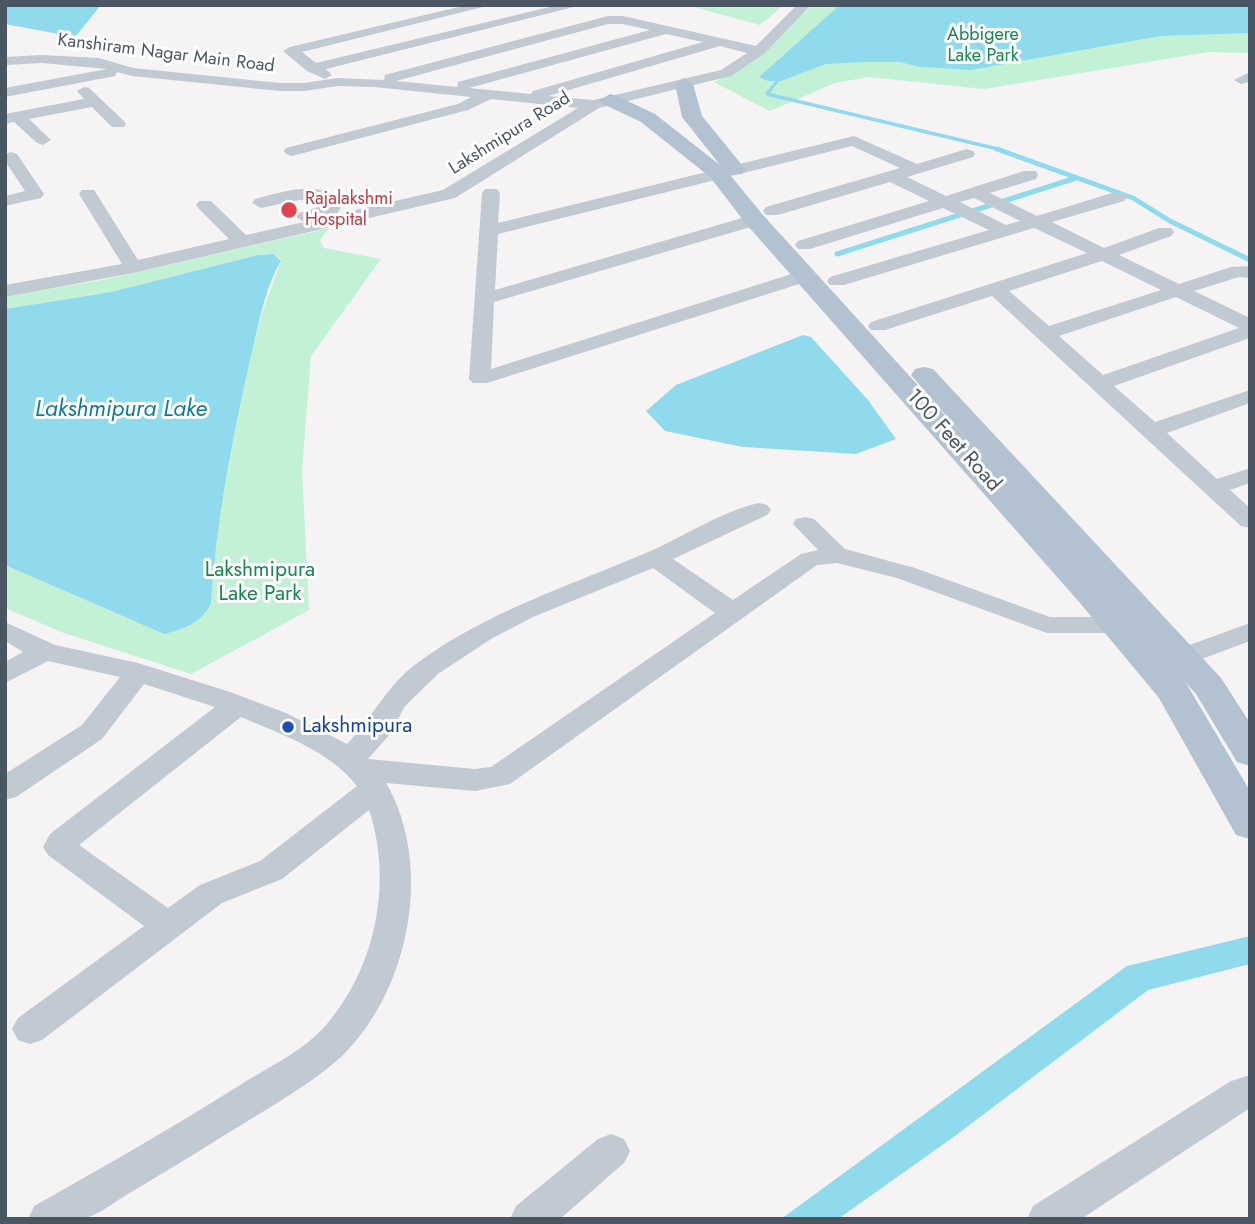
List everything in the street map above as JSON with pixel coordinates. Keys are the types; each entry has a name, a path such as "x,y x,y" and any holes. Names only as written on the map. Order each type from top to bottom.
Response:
{"main road":[{"name":"100 Feet Road","path":"684,84 692,117 725,171 764,215 805,276 1173,691 1250,825"},
{"name":"100 Feet Road","path":"602,103 648,118 725,171"},
{"name":"100 Feet Road","path":"764,215 804,245 1183,657 1209,686 1250,753"}],"street":[{"path":"409,5 443,15"},
{"path":"337,82 290,51 485,5"},
{"path":"312,68 576,5"},
{"name":"Lakshmipura Road","path":"5,291 133,267 449,194 521,158 602,103 726,73 759,51 805,5"},
{"path":"374,83 608,20 623,20 759,51"},
{"path":"448,90 664,30"},
{"path":"526,98 718,43"},
{"name":"Kanshiram Nagar Main Road","path":"5,56 27,60"},
{"name":"Kanshiram Nagar Main Road","path":"5,61 105,63 125,70 280,87 305,88 337,82 374,83 602,103"},
{"path":"5,93 125,70"},
{"path":"73,80 118,124"},
{"path":"292,151 463,107 489,94"},
{"path":"12,118 95,102"},
{"path":"12,118 43,140"},
{"path":"489,231 854,141 915,169"},
{"path":"485,299 967,154"},
{"path":"5,201 35,194 11,157"},
{"path":"804,245 1030,174"},
{"path":"892,176 1005,231"},
{"path":"975,192 1250,328"},
{"path":"491,193 480,379 805,276"},
{"path":"88,194 133,267"},
{"path":"261,203 314,194 328,197 334,203 331,209 295,219 293,222 299,229"},
{"path":"837,281 1118,197"},
{"path":"205,205 242,242"},
{"path":"878,326 1165,232"},
{"path":"1045,334 1238,271 1250,272"},
{"path":"996,289 1250,521"},
{"path":"1099,384 1250,328"},
{"path":"1151,432 1250,396"},
{"path":"1213,488 1250,475"},
{"path":"30,1029 218,891 271,870 362,773 393,701 428,668 482,633 524,611 655,558 759,510"},
{"path":"805,524 837,555"},
{"path":"5,630 45,651 138,672 237,705 288,727 362,773 475,780 499,776 810,559 837,555 906,573 1047,625 1117,625"},
{"path":"655,558 732,612"},
{"path":"1183,657 1250,631"},
{"path":"5,674 45,651"},
{"path":"5,789 92,732 138,672"},
{"path":"168,926 59,847 61,842 237,705"},
{"path":"48,1219 170,1151 303,1065 338,1037 358,1007 385,954 397,879 392,832 362,773"},
{"path":"1047,1219 1244,1092 1250,1091"},
{"path":"530,1219 611,1151"}],"green space":[{"path":"686,5 784,5 760,25"},
{"name":"Abbigere Lake Park","path":"813,5 1250,5 1250,53 1209,52 984,89 868,77 835,83 770,111 714,82 756,57"},
{"name":"Lakshmipura Lake Park","path":"329,228 320,240 324,248 381,259 311,356 302,470 309,610 191,674 64,633 5,608 5,565 164,634 211,603 217,533 241,392 259,324 281,259 268,254 258,255 111,292 5,309 5,296 102,280"}],"water":[{"path":"5,5 101,5 75,37 5,24"},
{"name":"Abbigere Lake Park","path":"840,5 1250,5 1250,33 1160,36 971,70 921,67 899,62 865,62 826,64 781,81 768,81 759,77"},
{"name":"Lakshmipura Lake","path":"273,254 281,261 266,297 249,364 225,483 211,603 203,616 185,627 164,634 5,565 5,309 111,292 258,255"},
{"path":"803,335 811,337 868,400 896,439 856,454 743,447 665,431 646,411 676,385"},
{"path":"1250,936 1250,964 1148,990 955,1136 838,1219 781,1219 1127,966"}],"waterway":[{"path":"782,75 767,94 1002,150"},
{"path":"997,149 1133,198 1170,221 1250,260"},
{"path":"837,254 1076,178"}],"place":[{"name":"Rajalakshmi Hospital","path":"289,210"},
{"name":"Lakshmipura","path":"288,727"}]}
